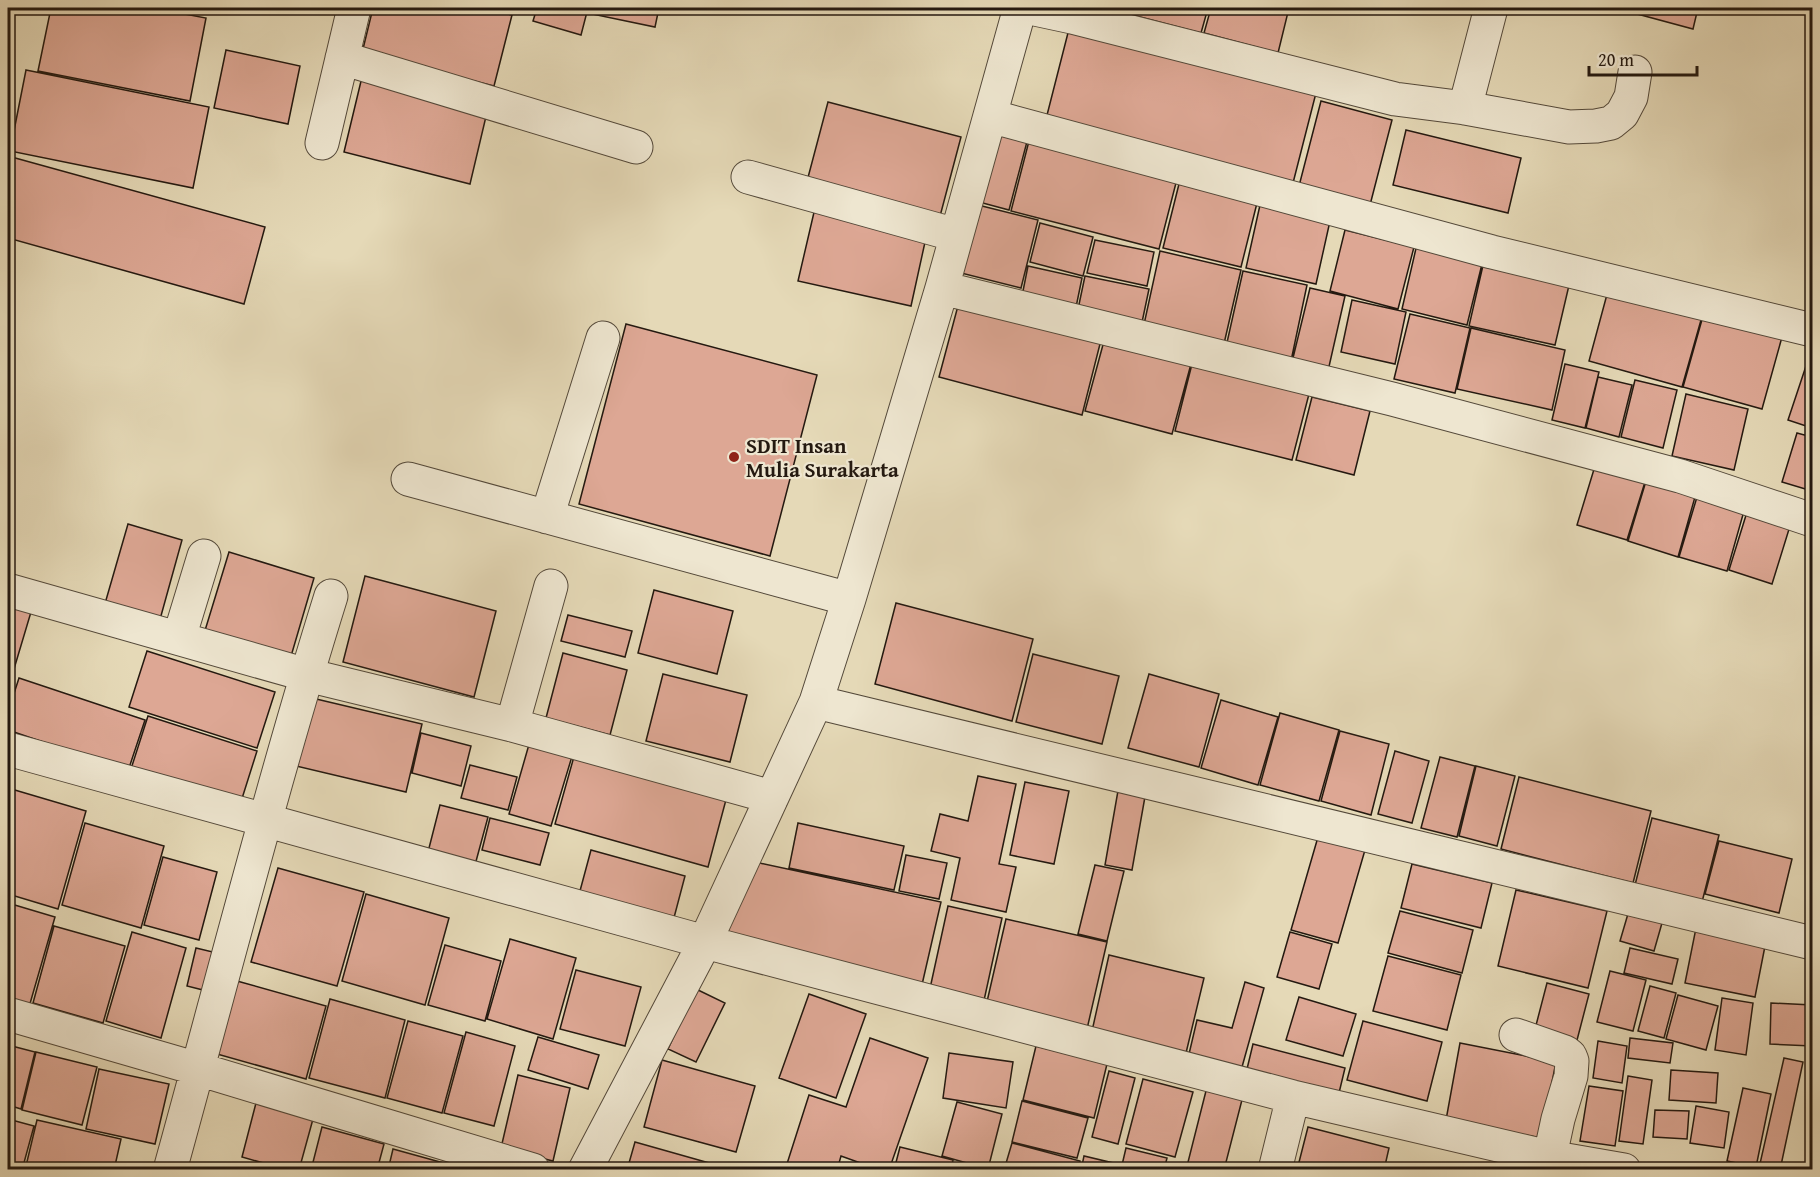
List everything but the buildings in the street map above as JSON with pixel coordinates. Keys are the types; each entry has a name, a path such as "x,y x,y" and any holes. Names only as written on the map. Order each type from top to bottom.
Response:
{"street":[{"path":"322,143 354,8"},
{"path":"585,1170 705,942 816,702 942,288 1020,8"},
{"path":"1030,8 1072,16 1395,99 1466,108 1569,127 1604,125 1623,114 1631,97 1635,72"},
{"path":"1466,108 1491,8"},
{"path":"342,58 636,147"},
{"path":"990,116 1492,252 1812,330"},
{"path":"748,177 956,235"},
{"path":"942,288 1392,399 1680,476 1812,520"},
{"path":"547,517 603,338"},
{"path":"408,479 849,599"},
{"path":"179,638 204,556"},
{"path":"512,725 551,586"},
{"path":"8,590 307,675 512,725 772,797"},
{"path":"170,1170 266,820 331,596"},
{"path":"816,702 1812,943"},
{"path":"8,750 705,942 1293,1097 1548,1163 1624,1170"},
{"path":"8,1014 533,1170"},
{"path":"1516,1035 1565,1052 1572,1061 1571,1076 1548,1163"},
{"path":"1275,1170 1293,1097"}],"place":[{"name":"SDIT Insan Mulia Surakarta","path":"734,457"}]}
